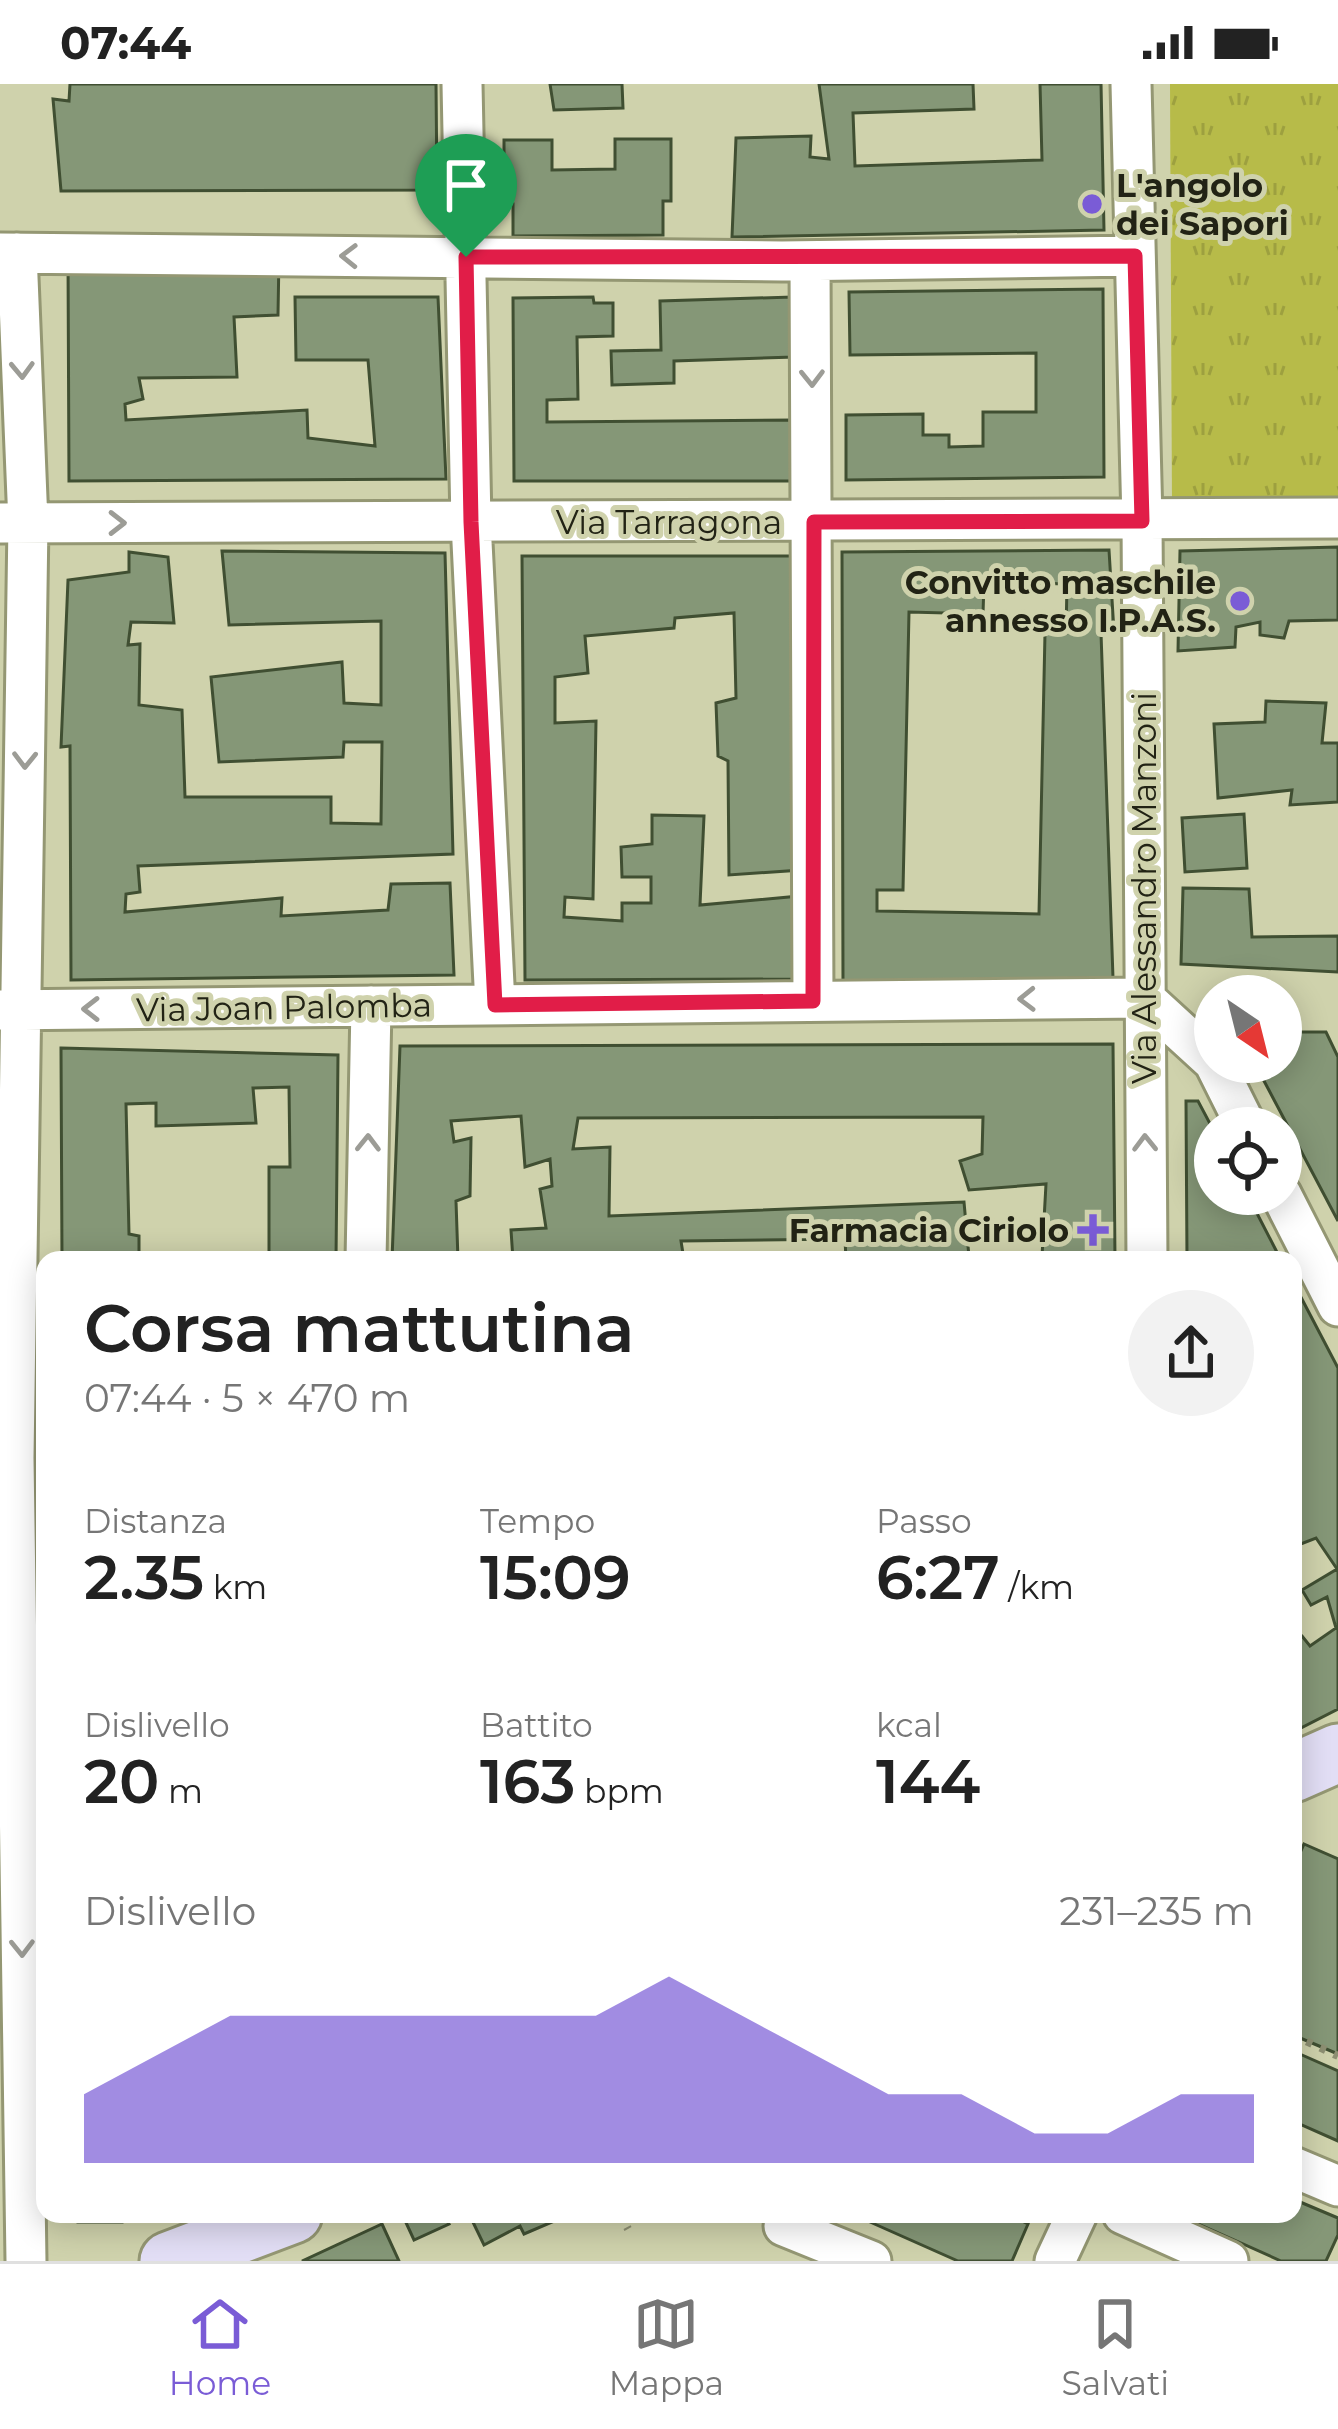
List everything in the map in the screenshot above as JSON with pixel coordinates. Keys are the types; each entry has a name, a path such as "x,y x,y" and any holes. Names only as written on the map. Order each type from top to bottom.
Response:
{"street":[{"path":"462,84 471,522 495,1005"},
{"name":"Via Alessandro Manzoni","path":"1131,84 1142,521 1147,1251"},
{"path":"26,2261 20,1457 10,1010 14,523 9,253 810,261 1135,256"},
{"path":"810,261 813,1001"},
{"name":"Via Tarragona","path":"14,523 1338,518"},
{"path":"1144,998 1214,1062 1236,1107"},
{"name":"Via Joan Palomba","path":"10,1010 1144,998"},
{"path":"366,1251 371,1006"},
{"path":"1292,1215 1338,1306"},
{"path":"1302,1769 1338,1753"},
{"path":"1302,2171 1338,2186"},
{"path":"169,2261 261,2223"},
{"path":"1055,2261 1073,2223"},
{"path":"1143,2223 1228,2261"},
{"path":"784,2226 871,2261"}],"path":[{"path":"1302,2039 1338,2056"},
{"path":"625,2223 628,2229"}],"green space":[{"path":"1170,84 1338,84 1338,501 1172,508"}],"building":[{"path":"70,84 436,84 437,190 61,191 53,99 69,101"},
{"path":"550,84 622,84 623,108 554,110"},
{"path":"819,84 973,84 974,109 853,113 855,166 1042,160 1040,84 1101,84 1104,230 732,237 736,138 811,136 810,157 829,159"},
{"path":"615,139 671,139 671,201 663,201 663,235 513,236 513,204 504,204 504,140 552,140 552,170 615,169"},
{"path":"279,256 278,315 234,317 237,377 139,378 143,399 125,404 126,420 307,410 308,438 375,446 368,360 296,360 295,297 438,297 446,479 69,481 68,257"},
{"path":"1103,289 1104,477 846,480 846,415 923,414 923,435 949,435 949,447 983,446 983,412 1036,412 1036,353 850,355 849,292"},
{"path":"593,297 594,303 613,303 613,336 577,337 578,399 547,400 547,422 792,420 793,481 514,481 513,298"},
{"path":"792,297 794,357 674,361 674,383 612,385 611,351 661,350 660,301"},
{"path":"1338,547 1338,620 1289,621 1284,638 1260,635 1260,622 1236,627 1235,647 1178,651 1180,551"},
{"path":"1109,550 1114,632 1101,633 1113,978 843,981 842,552","holes":["984,582 1067,584 1066,633 1045,633 1039,914 877,911 877,890 903,890 909,612 983,614"]},
{"path":"222,551 445,553 453,854 138,866 140,892 126,894 125,912 282,898 281,916 388,910 391,884 450,883 454,975 71,980 70,746 61,747 68,580 129,572 129,552 168,557 174,623 131,622 128,645 140,644 139,705 182,710 185,797 331,797 331,823 381,824 382,742 344,742 343,757 219,762 211,677 342,662 344,703 381,705 381,621 229,625"},
{"path":"522,556 799,556 801,870 729,875 728,761 718,756 716,703 736,698 734,613 675,618 674,628 585,636 588,673 555,677 555,723 596,721 593,899 565,897 564,917 622,921 622,903 651,903 651,877 622,877 621,847 652,844 652,815 704,816 700,905 800,896 797,979 525,980"},
{"path":"1266,701 1326,703 1322,743 1338,743 1338,802 1290,805 1292,790 1218,798 1214,724 1265,722"},
{"path":"1244,814 1247,868 1185,872 1182,818"},
{"path":"1183,888 1249,889 1252,937 1338,936 1338,972 1181,964"},
{"path":"1302,1032 1326,1032 1338,1057 1338,1221 1302,1153 1302,1107 1278,1107 1265,1083 1302,1083"},
{"path":"1113,1044 1115,1251 1042,1251 1046,1184 969,1190 960,1161 982,1154 983,1117 578,1118 573,1149 610,1147 609,1216 964,1202 968,1251 846,1251 845,1239 681,1241 683,1251 512,1251 511,1230 546,1228 540,1189 552,1186 550,1159 525,1167 521,1116 451,1121 454,1142 471,1138 470,1196 456,1201 458,1251 392,1251 400,1046"},
{"path":"61,1048 338,1055 336,1251 269,1251 269,1167 290,1167 289,1087 253,1088 256,1123 156,1126 156,1103 126,1104 129,1234 139,1236 139,1251 62,1251"},
{"path":"1186,1101 1198,1101 1201,1107 1194,1107 1194,1215 1258,1215 1276,1251 1187,1251"},
{"path":"1302,1299 1338,1368 1338,1709 1302,1727 1302,1636 1310,1646 1336,1628 1327,1597 1311,1605 1302,1590 1337,1569 1316,1538 1302,1543"},
{"path":"1304,1844 1338,1859 1338,2054 1302,2039"},
{"path":"1302,2055 1338,2071 1338,2141 1302,2125"},
{"path":"1302,2203 1338,2218 1338,2235 1326,2261 1281,2261 1196,2223 1302,2223"},
{"path":"406,2223 449,2224 414,2240"},
{"path":"473,2223 550,2223 524,2234 520,2226 484,2245"},
{"path":"872,2223 1028,2224 1012,2261 958,2261"},
{"path":"382,2224 399,2261 302,2261"}],"place":[{"name":"L'angolo dei Sapori","path":"1092,204"},
{"name":"Convitto maschile annesso I.P.A.S.","path":"1240,601"},
{"name":"Farmacia Ciriolo","path":"1093,1230"}],"route":[{"path":"1135,256 1142,521 814,522 813,1001 495,1005 471,522 466,257 782,261 1135,256"}]}
